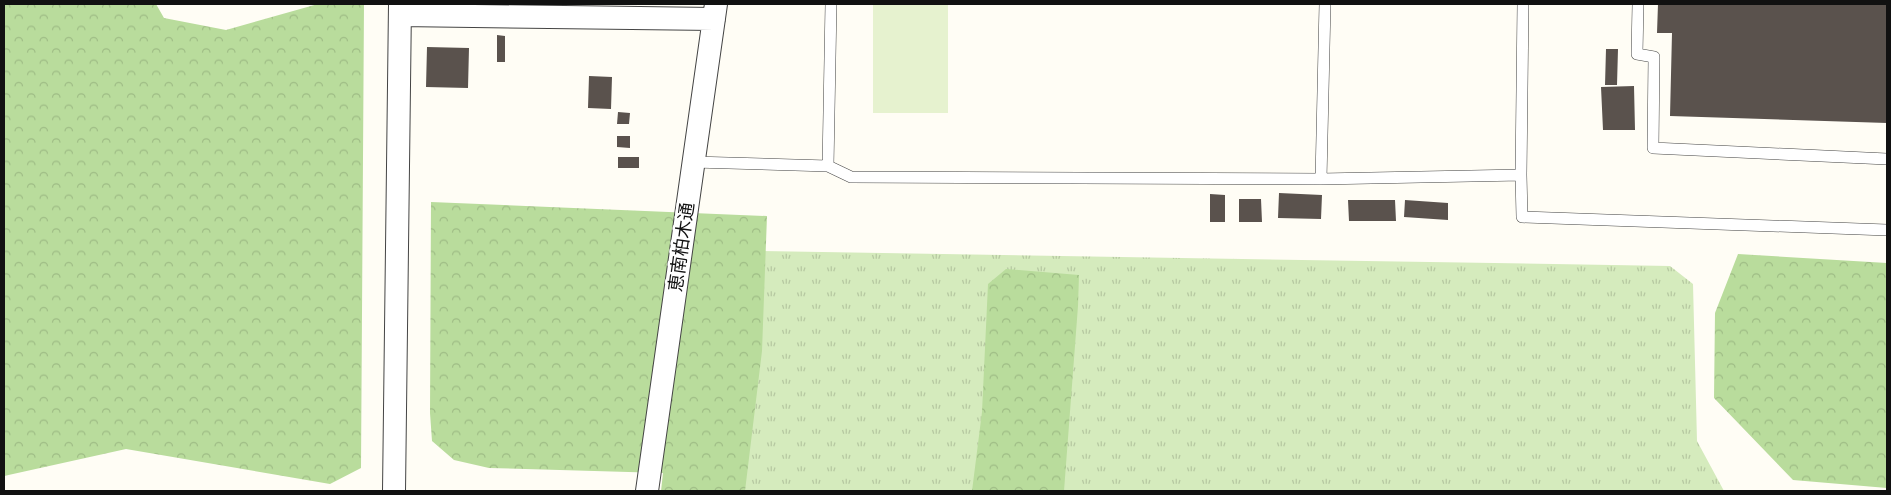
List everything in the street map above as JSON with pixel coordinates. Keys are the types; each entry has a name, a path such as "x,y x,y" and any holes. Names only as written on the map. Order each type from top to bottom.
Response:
{"street":[{"path":"394,491 400,9 715,11"},
{"name":"恵南柏木通","path":"648,491 715,11"}],"lane":[{"path":"828,166 831,4"},
{"path":"1321,179 1324,4"},
{"path":"1523,4 1522,217 1887,230"},
{"path":"1638,4 1637,54 1654,57 1653,148 1887,159"},
{"path":"693,162 828,166 851,177 1321,179 1521,175"}],"green space":[{"path":"4,4 156,4 164,18 226,30 318,4 364,4 361,468 330,484 126,449 4,476"},
{"path":"873,4 948,4 948,113 873,113"},
{"path":"431,202 767,216 762,351 745,491 661,491 663,473 489,468 454,460 432,441 430,413"},
{"path":"762,251 1670,266 1693,284 1697,441 1724,491 735,491"},
{"path":"1738,254 1887,263 1887,488 1793,480 1714,398 1715,313"},
{"path":"1006,269 1079,275 1064,491 972,491 982,412 988,284"}],"building":[{"path":"1658,4 1887,4 1887,123 1670,116 1672,33 1657,33"},
{"path":"497,35 505,36 505,62 497,62"},
{"path":"427,47 469,48 468,88 426,87"},
{"path":"1606,49 1618,49 1617,85 1605,85"},
{"path":"589,76 612,77 611,109 588,108"},
{"path":"1634,86 1635,130 1603,130 1601,87"},
{"path":"618,112 630,113 629,124 617,124"},
{"path":"617,136 630,136 630,148 617,147"},
{"path":"618,157 639,157 639,168 618,168"},
{"path":"1279,193 1322,195 1321,219 1278,218"},
{"path":"1210,194 1225,195 1225,222 1210,222"},
{"path":"1239,199 1261,199 1262,222 1239,222"},
{"path":"1348,200 1395,200 1396,221 1349,221"},
{"path":"1405,200 1448,203 1448,220 1404,217"}]}
